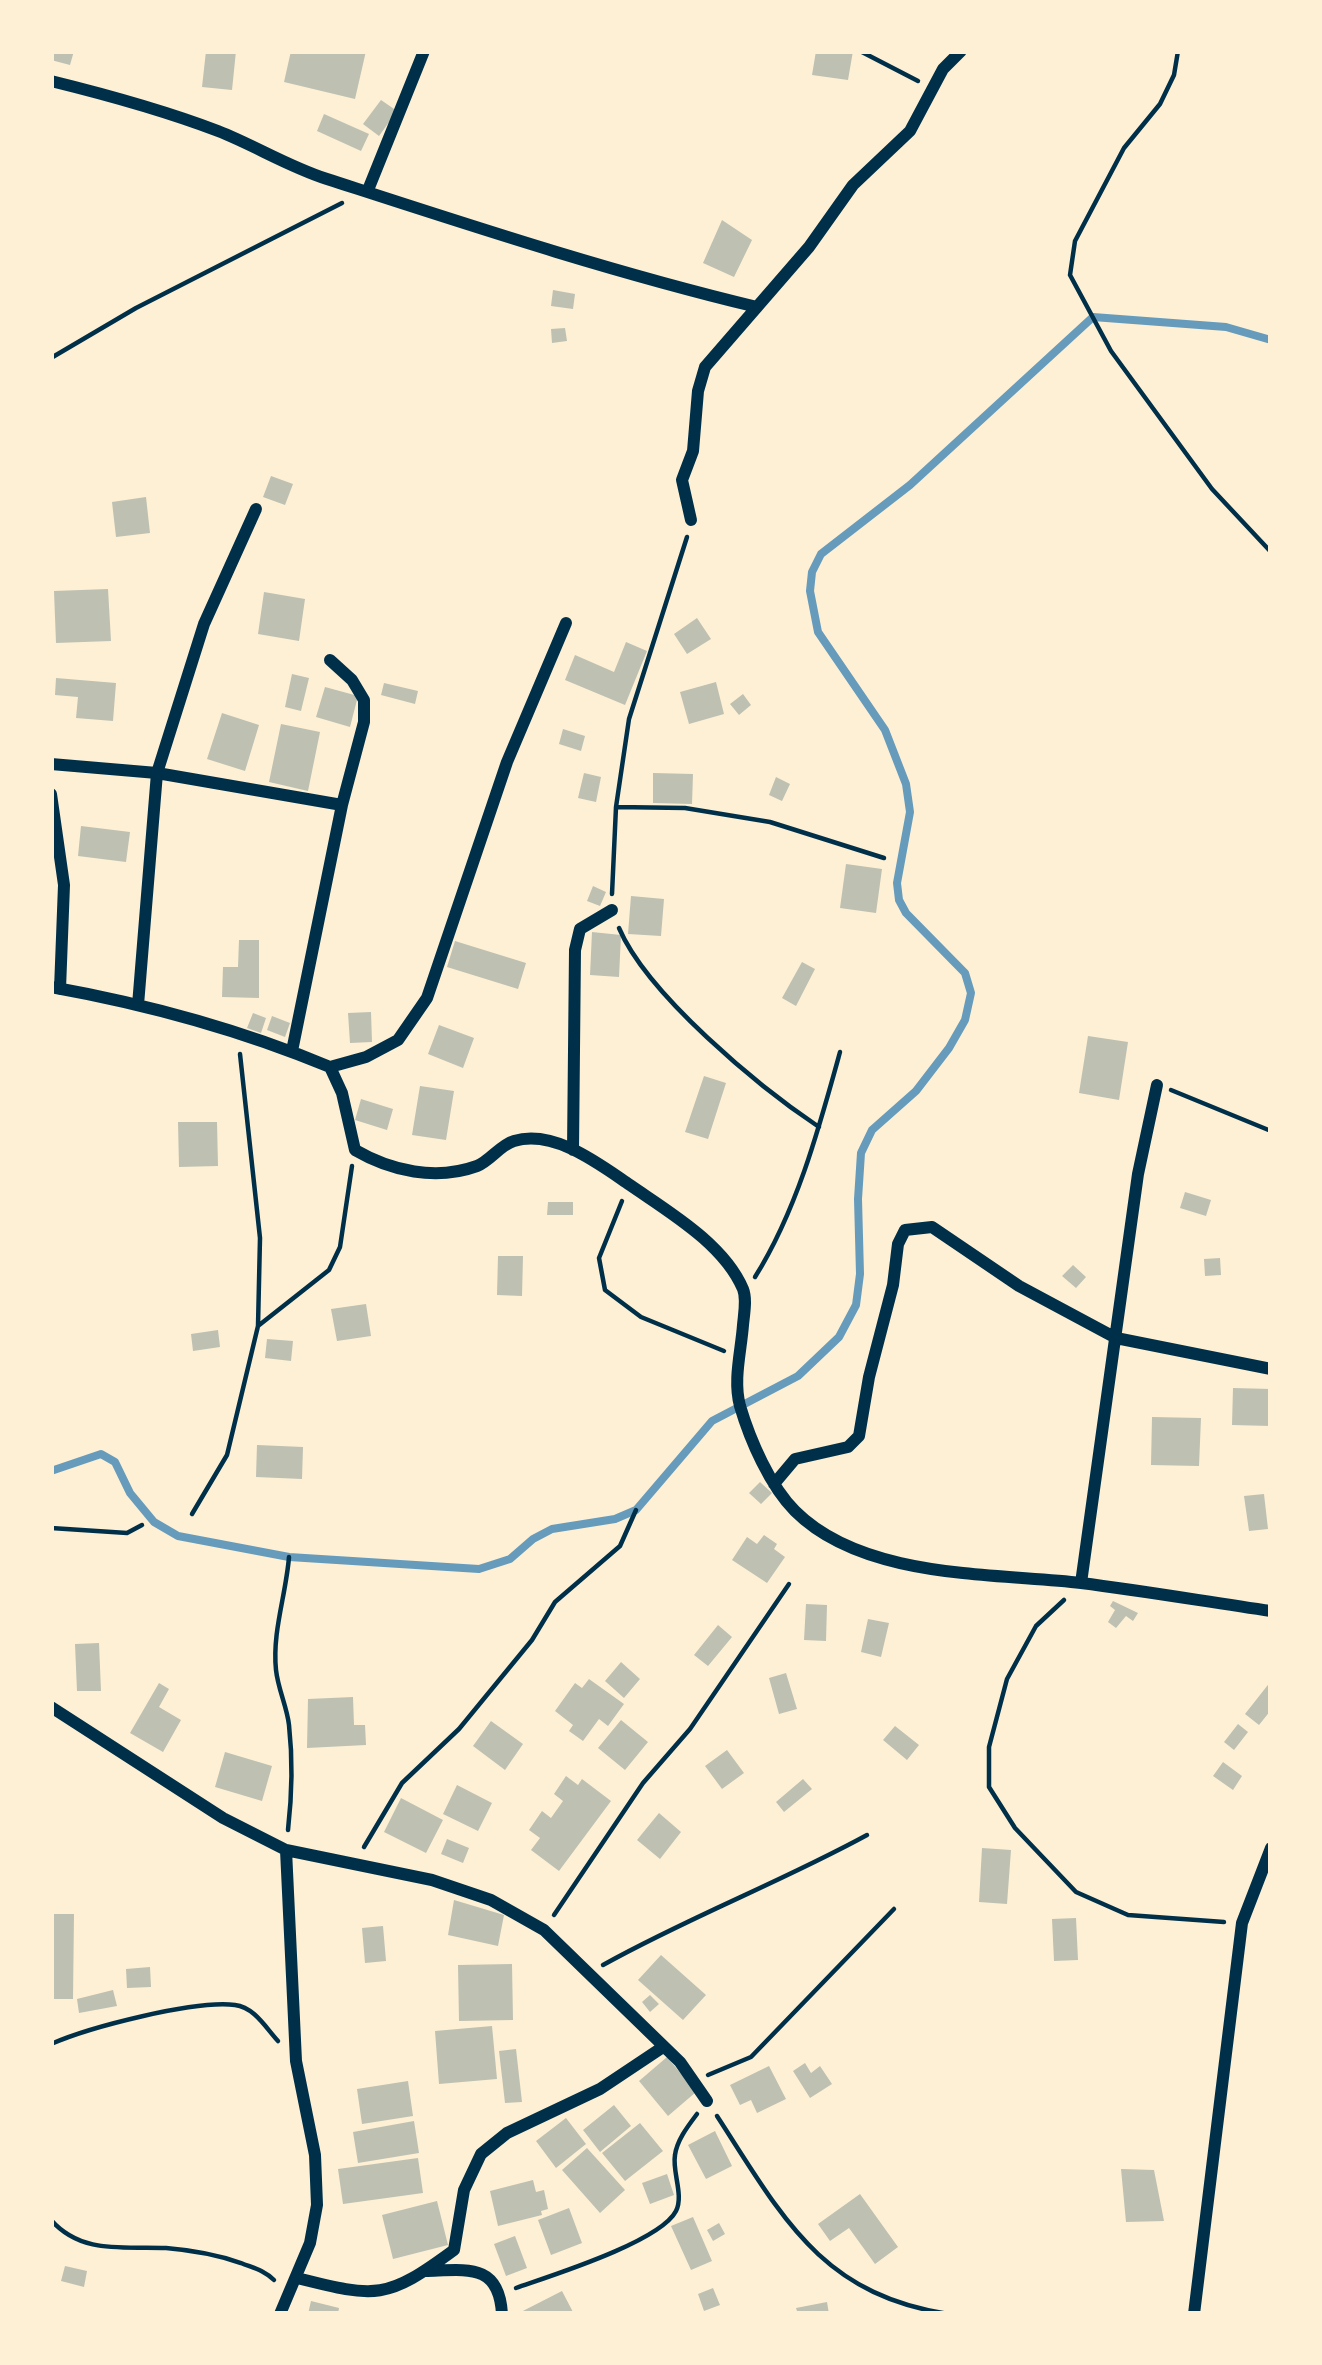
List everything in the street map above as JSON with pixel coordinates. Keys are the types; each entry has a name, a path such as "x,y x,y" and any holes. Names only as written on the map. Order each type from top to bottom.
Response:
{"street":[{"path":"368,190 424,51"},
{"path":"692,520 682,480 693,451 705,367 809,247 853,185 910,130 944,69 961,51"},
{"path":"51,81 135,102 221,132 324,178 636,278 757,307"},
{"path":"138,1005 157,772 204,624 256,509"},
{"path":"51,794 64,885 56,988 138,1005 292,1051 329,1067 366,1057 398,1040 428,998 507,762 566,623"},
{"path":"292,1051 342,805 364,722 364,700 352,680 329,660"},
{"path":"51,764 157,772 342,805"},
{"path":"573,1150 575,950 580,928 612,910"},
{"path":"329,1067 342,1093 355,1150 379,1164 436,1175 480,1166 512,1141 543,1140 573,1150 629,1185 718,1252 745,1292 736,1377 740,1406 774,1484 795,1512 828,1534 876,1556 923,1568 1081,1583 1271,1611"},
{"path":"1081,1583 1138,1174 1157,1085"},
{"path":"774,1484 795,1460 848,1447 860,1436 898,1244 905,1230 932,1227 1019,1286 1116,1338 1271,1369"},
{"path":"51,1707 223,1818 286,1850 432,1880 491,1900 544,1930 663,2047 707,2101"},
{"path":"1194,2314 1242,1923 1271,1848"},
{"path":"280,2314 297,2278 317,2205 314,2155 296,2062 286,1850"},
{"path":"297,2278 357,2293 386,2291 425,2271 454,2250 464,2190 482,2154 507,2133 600,2089 663,2047"},
{"path":"425,2271 474,2270 491,2279 500,2294 502,2314"}],"path":[{"path":"860,51 934,89"},
{"path":"1178,51 1174,75 1160,104 1124,148 1075,241 1070,275 1111,351 1212,488 1271,552"},
{"path":"51,358 136,308 368,190"},
{"path":"692,520 629,719 616,807 612,910 652,981 772,1096 819,1127"},
{"path":"616,807 685,808 770,822 884,858"},
{"path":"192,1514 227,1455 258,1326 260,1238 238,1034"},
{"path":"745,1292 773,1248 819,1127 839,1052"},
{"path":"1157,1085 1271,1131"},
{"path":"258,1326 329,1270 340,1247 355,1150"},
{"path":"629,1185 599,1258 605,1290 641,1317 740,1358"},
{"path":"355,1862 402,1783 459,1729 532,1640 555,1602 620,1546 636,1510"},
{"path":"51,1528 127,1533 142,1525"},
{"path":"286,1850 293,1786 289,1721 276,1674 275,1634 286,1594 289,1557"},
{"path":"1081,1583 1036,1626 1007,1679 989,1747 989,1787 1015,1828 1076,1892 1128,1915 1242,1923"},
{"path":"544,1930 643,1783 690,1729 789,1584"},
{"path":"590,1972 665,1930 798,1873 867,1835"},
{"path":"694,2080 751,2057 894,1910"},
{"path":"51,2044 157,2013 238,2005 255,2014 296,2062"},
{"path":"500,2294 630,2244 668,2219 677,2210 674,2152 707,2101 779,2211 810,2249 853,2283 896,2304 948,2314"},
{"path":"51,2220 64,2236 105,2249 169,2248 227,2258 266,2272 286,2293"}],"building":[{"path":"51,51 74,51 70,65 51,60"},
{"path":"206,51 236,51 232,90 202,87"},
{"path":"291,51 366,51 355,99 284,82"},
{"path":"816,51 853,51 848,80 812,75"},
{"path":"381,100 397,111 379,136 363,124"},
{"path":"324,114 369,134 361,151 317,131"},
{"path":"722,220 752,240 734,277 703,263"},
{"path":"553,290 575,294 573,309 551,306"},
{"path":"565,328 567,341 552,343 551,329"},
{"path":"271,476 293,484 285,505 263,497"},
{"path":"146,497 150,533 116,537 112,502"},
{"path":"108,589 111,641 56,643 54,591"},
{"path":"264,592 305,599 299,641 258,634"},
{"path":"697,618 711,639 687,654 674,634"},
{"path":"626,642 647,651 625,705 565,680 575,655 614,672"},
{"path":"292,674 309,678 301,711 285,707"},
{"path":"56,678 116,683 113,721 76,718 78,697 55,695"},
{"path":"716,682 724,714 689,724 680,692"},
{"path":"384,683 418,691 415,704 381,695"},
{"path":"325,687 358,696 350,727 316,717"},
{"path":"743,694 751,705 739,715 730,704"},
{"path":"222,713 259,725 245,771 207,759"},
{"path":"281,724 320,732 308,791 269,782"},
{"path":"563,729 585,736 581,751 559,744"},
{"path":"584,773 601,777 596,802 578,798"},
{"path":"653,773 693,774 692,804 653,803"},
{"path":"776,777 790,784 782,801 769,795"},
{"path":"81,826 130,832 126,862 78,856"},
{"path":"846,864 882,869 876,913 840,908"},
{"path":"593,886 606,892 600,906 587,901"},
{"path":"631,896 664,899 661,936 628,934"},
{"path":"592,932 621,935 619,977 590,975"},
{"path":"239,940 259,940 259,998 222,997 223,967 238,967"},
{"path":"455,941 526,963 518,989 447,967"},
{"path":"802,962 815,969 796,1006 782,998"},
{"path":"371,1012 372,1042 350,1043 348,1013"},
{"path":"253,1013 266,1018 261,1033 247,1028"},
{"path":"272,1016 290,1023 285,1037 267,1030"},
{"path":"439,1025 474,1038 463,1068 428,1054"},
{"path":"1088,1036 1128,1042 1119,1100 1079,1093"},
{"path":"704,1076 726,1083 708,1139 685,1132"},
{"path":"420,1086 454,1091 446,1140 412,1135"},
{"path":"361,1099 393,1109 387,1130 355,1120"},
{"path":"178,1122 217,1122 218,1166 179,1167"},
{"path":"1185,1192 1211,1200 1206,1216 1180,1208"},
{"path":"548,1202 573,1202 573,1215 547,1215"},
{"path":"498,1256 523,1256 522,1296 497,1295"},
{"path":"1220,1258 1221,1275 1205,1276 1204,1259"},
{"path":"1073,1265 1086,1277 1076,1288 1062,1276"},
{"path":"366,1304 371,1336 337,1341 331,1309"},
{"path":"218,1330 220,1347 193,1351 191,1334"},
{"path":"267,1339 293,1341 291,1361 265,1358"},
{"path":"1233,1388 1271,1389 1271,1426 1232,1425"},
{"path":"1152,1417 1201,1418 1199,1466 1151,1465"},
{"path":"257,1445 303,1447 302,1479 256,1477"},
{"path":"760,1482 772,1493 761,1504 749,1493"},
{"path":"1264,1494 1268,1529 1249,1531 1244,1496"},
{"path":"764,1535 785,1557 767,1583 732,1560 747,1537 757,1544"},
{"path":"1113,1601 1138,1613 1133,1621 1126,1616 1116,1628 1108,1622 1115,1610 1110,1606"},
{"path":"806,1604 827,1605 826,1641 804,1640"},
{"path":"868,1619 889,1623 881,1657 861,1652"},
{"path":"718,1625 732,1637 708,1666 694,1655"},
{"path":"99,1643 101,1691 77,1691 75,1644"},
{"path":"621,1662 640,1679 624,1698 605,1681"},
{"path":"786,1673 797,1709 779,1714 769,1678"},
{"path":"589,1679 624,1704 608,1726 599,1719 583,1741 569,1731 573,1725 555,1711 575,1683 582,1688"},
{"path":"1271,1681 1271,1710 1259,1725 1245,1714"},
{"path":"159,1683 169,1689 159,1707 181,1720 163,1752 130,1733"},
{"path":"353,1697 354,1725 365,1725 366,1745 307,1748 308,1699"},
{"path":"621,1720 648,1742 625,1770 598,1748"},
{"path":"491,1721 523,1744 505,1770 473,1746"},
{"path":"1238,1724 1248,1732 1234,1750 1224,1742"},
{"path":"895,1726 919,1745 907,1760 883,1740"},
{"path":"727,1750 744,1773 722,1789 705,1766"},
{"path":"225,1752 272,1766 262,1801 215,1787"},
{"path":"1223,1762 1242,1776 1233,1790 1213,1776"},
{"path":"566,1776 578,1785 582,1779 611,1801 559,1871 531,1850 540,1838 529,1830 542,1811 551,1818 563,1801 554,1794"},
{"path":"803,1779 812,1789 784,1812 776,1802"},
{"path":"457,1785 492,1803 478,1831 443,1814"},
{"path":"401,1798 443,1820 426,1853 384,1832"},
{"path":"659,1813 681,1832 660,1859 637,1840"},
{"path":"447,1839 469,1848 463,1863 441,1854"},
{"path":"982,1848 1011,1850 1007,1904 979,1902"},
{"path":"454,1900 504,1915 498,1946 448,1935"},
{"path":"51,1914 74,1914 73,1999 51,1999"},
{"path":"1076,1918 1078,1960 1054,1961 1052,1919"},
{"path":"383,1926 386,1961 365,1963 362,1928"},
{"path":"661,1955 706,1995 683,2020 638,1980"},
{"path":"512,1964 513,2020 459,2021 458,1965"},
{"path":"150,1967 151,1987 127,1988 126,1969"},
{"path":"113,1990 117,2006 79,2013 77,1999"},
{"path":"650,1995 659,2004 650,2012 642,2002"},
{"path":"492,2026 497,2079 439,2084 435,2031"},
{"path":"516,2049 522,2102 505,2103 499,2051"},
{"path":"667,2057 696,2092 668,2116 639,2081"},
{"path":"805,2063 811,2073 820,2066 832,2084 810,2098 793,2071"},
{"path":"769,2066 786,2099 757,2113 751,2100 740,2105 730,2085"},
{"path":"408,2081 413,2116 362,2124 357,2089"},
{"path":"614,2105 631,2126 600,2152 583,2130"},
{"path":"566,2118 586,2144 556,2168 536,2141"},
{"path":"414,2121 419,2153 358,2163 353,2132"},
{"path":"640,2123 663,2151 625,2181 602,2153"},
{"path":"715,2131 732,2166 706,2179 688,2145"},
{"path":"587,2148 625,2190 600,2213 562,2170"},
{"path":"418,2158 423,2193 343,2204 338,2169"},
{"path":"1121,2169 1154,2170 1164,2221 1126,2222"},
{"path":"667,2174 674,2195 650,2204 642,2183"},
{"path":"533,2180 536,2192 544,2190 548,2209 542,2215 498,2226 490,2191"},
{"path":"860,2194 898,2247 875,2264 849,2228 830,2241 818,2224"},
{"path":"437,2201 448,2245 393,2259 382,2215"},
{"path":"569,2208 582,2243 551,2255 538,2220"},
{"path":"693,2217 712,2261 691,2270 671,2226"},
{"path":"719,2223 725,2234 713,2241 707,2230"},
{"path":"515,2236 527,2268 506,2276 494,2244"},
{"path":"65,2266 87,2271 84,2287 61,2281"},
{"path":"713,2288 720,2305 704,2311 698,2294"},
{"path":"562,2291 574,2314 517,2314"},
{"path":"311,2301 339,2308 338,2314 308,2314"},
{"path":"827,2302 829,2314 798,2314 796,2308"}],"waterway":[{"path":"51,1471 101,1454 115,1462 130,1493 154,1522 178,1536 289,1557 479,1569 510,1559 552,1529 615,1519 636,1510 712,1421 798,1376 839,1337 856,1305 861,1153 872,1130 916,1091 949,1048 965,1020 971,993 965,973 899,900 897,883 910,812 906,784 885,730 818,632 810,591 812,572 821,554 910,485 1093,317 1226,327 1271,340"}]}
